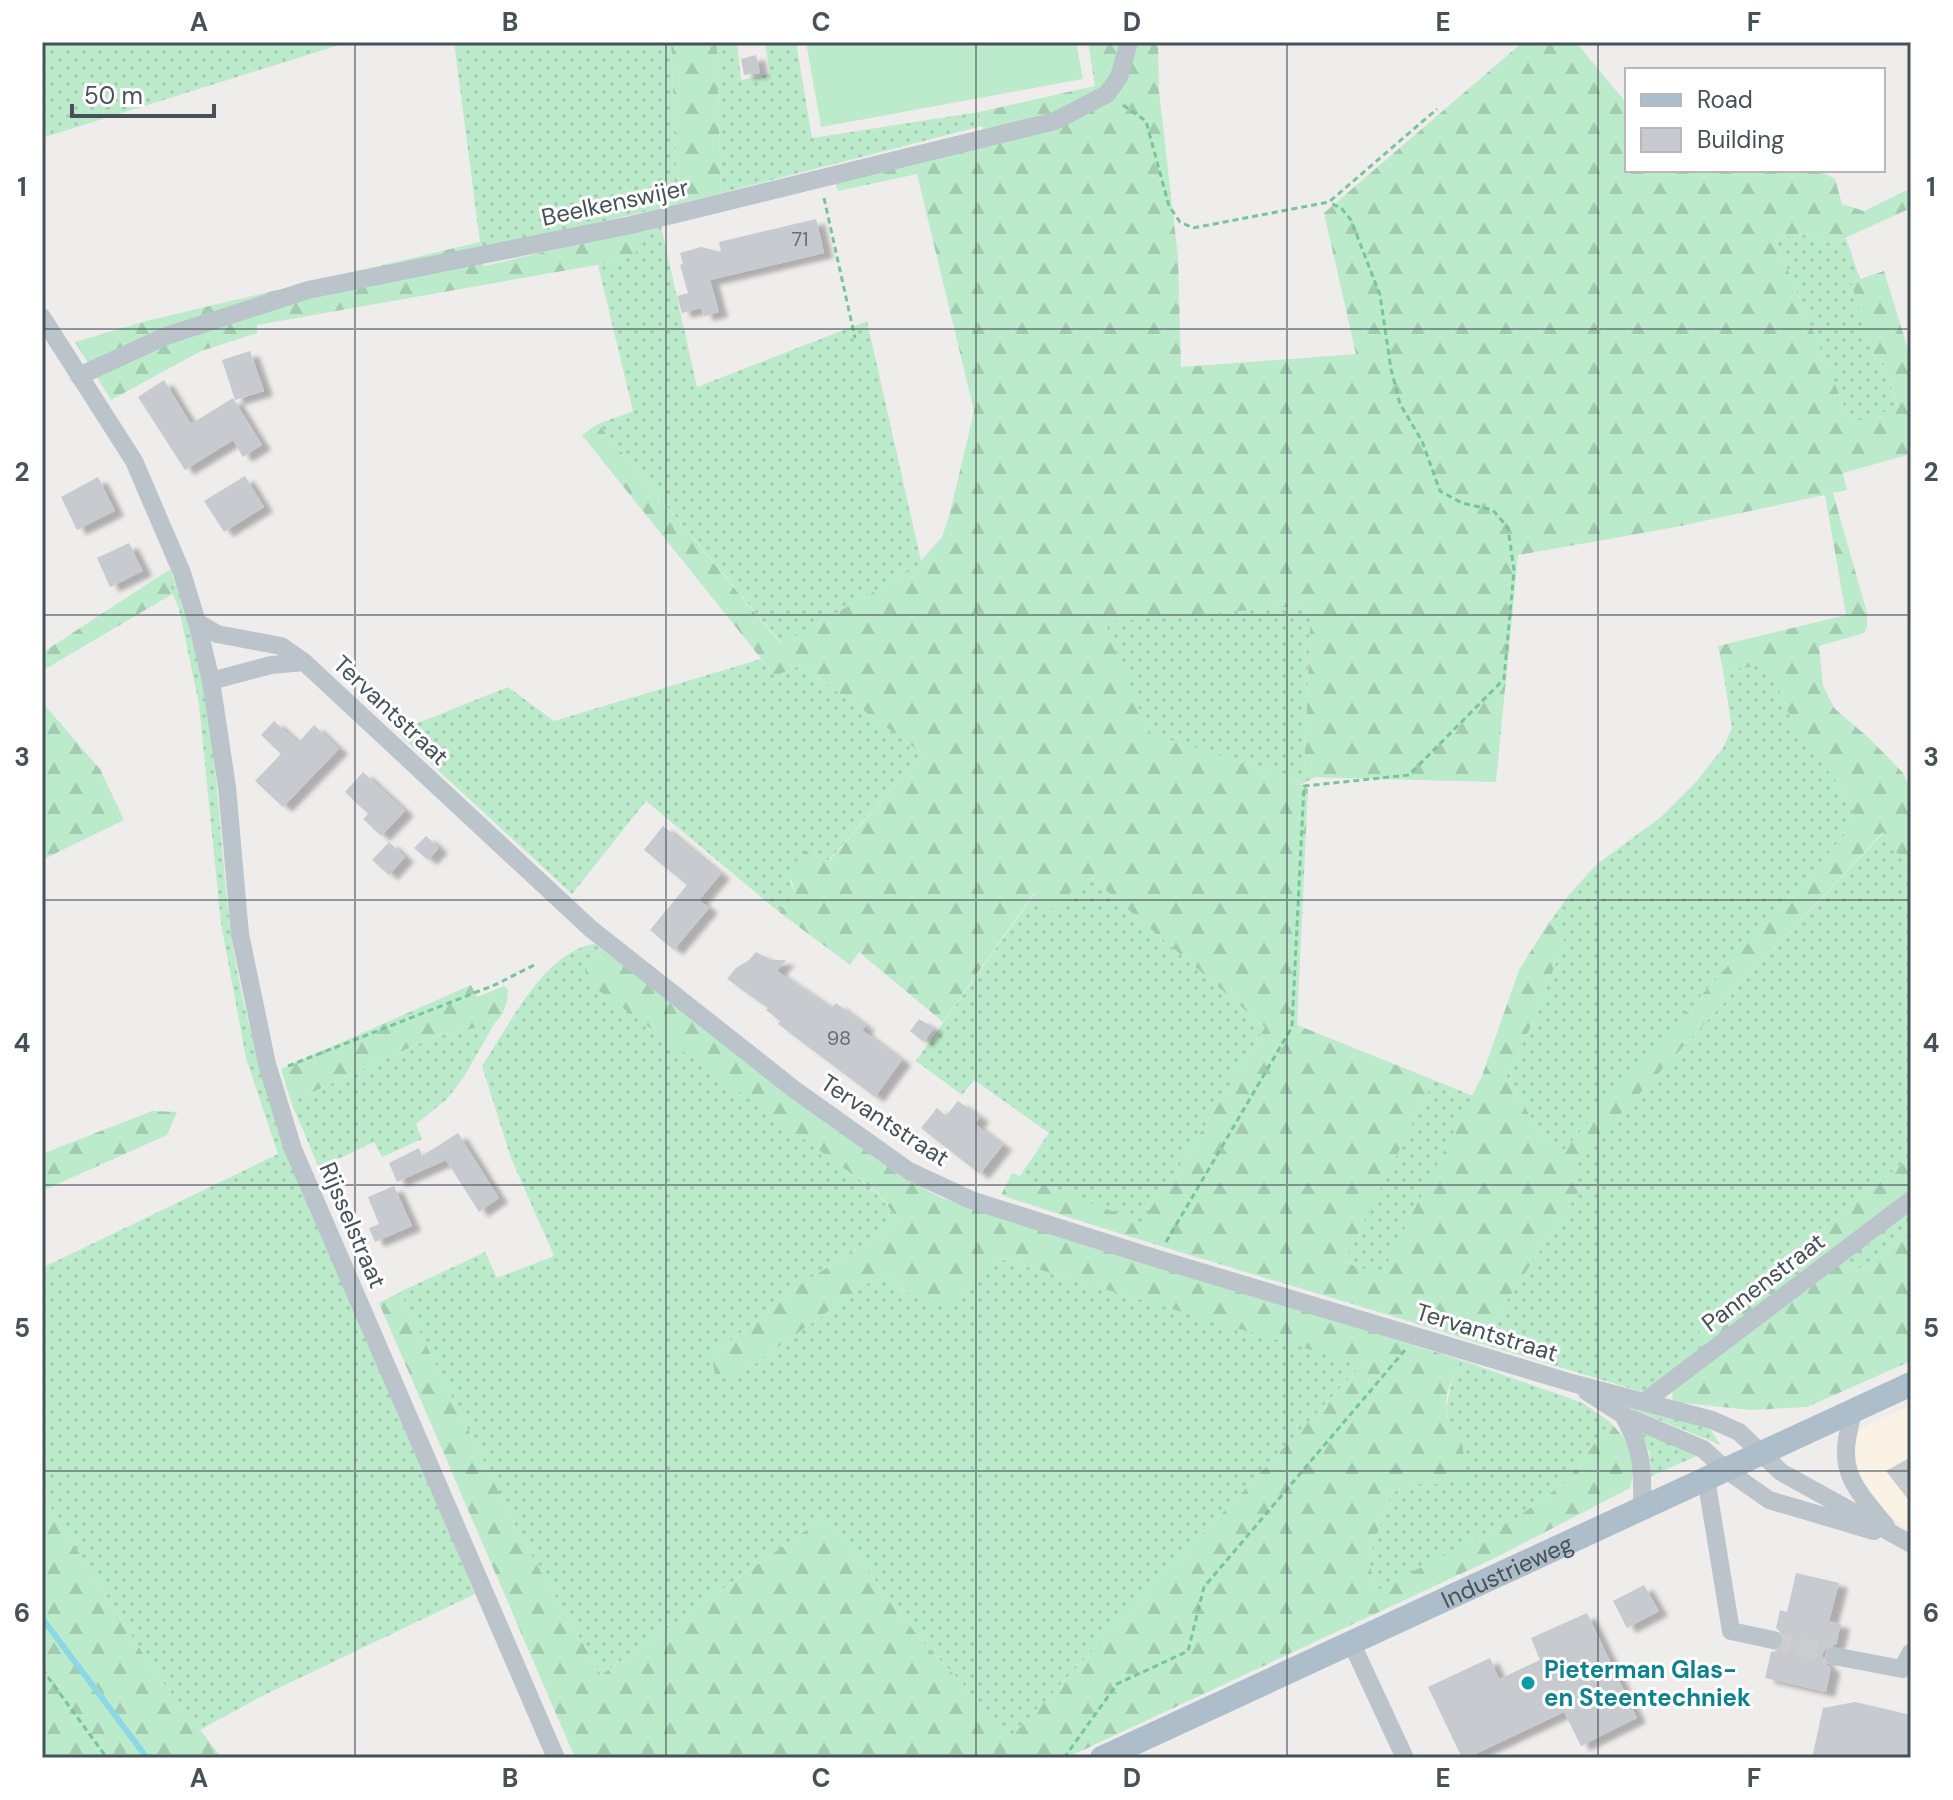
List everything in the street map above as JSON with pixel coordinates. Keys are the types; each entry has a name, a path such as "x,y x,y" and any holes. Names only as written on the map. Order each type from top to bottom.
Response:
{"main road":[{"name":"Industrieweg","path":"1102,1758 1911,1384"}],"street":[{"path":"1107,94 1119,77 1129,42"},
{"name":"Beelkenswijer","path":"79,376 166,336 308,290 631,225 819,179 1055,121 1107,94"},
{"path":"42,317 134,461 182,573 211,681"},
{"name":"Tervantstraat","path":"197,622 217,634 281,646 304,662 591,929 795,1090 909,1171 971,1200 1158,1259 1572,1383 1712,1420 1739,1432 1781,1472 1911,1544"},
{"name":"Tervantstraat","path":"211,681 271,665 304,662"},
{"name":"Rijsselstraat","path":"211,681 227,787 240,934 270,1074 293,1149 556,1758"},
{"name":"Pannenstraat","path":"1644,1402 1911,1200"},
{"name":"Tervantstraat","path":"1572,1383 1623,1415 1703,1449 1716,1474 1769,1500 1892,1535"},
{"name":"Tervantstraat","path":"1854,1410 1846,1437 1845,1465 1857,1490 1892,1535"},
{"path":"1623,1415 1637,1440 1643,1464 1642,1508"},
{"path":"1716,1474 1731,1631 1773,1640"},
{"path":"1351,1642 1405,1758"},
{"path":"1834,1656 1902,1669 1911,1652"}],"path":[{"path":"1107,94 1146,121 1169,206 1180,222 1193,228 1329,202 1437,109"},
{"path":"819,179 855,338"},
{"path":"1158,1259 1292,1027 1304,786 1409,775 1504,679 1514,570 1508,528 1493,510 1462,503 1440,491 1422,441 1400,404 1391,369 1380,295 1357,235 1342,209 1329,202"},
{"path":"270,1074 497,984 536,964"},
{"path":"1064,1758 1117,1684 1188,1651 1204,1587 1417,1335"},
{"path":"42,1669 107,1758"}],"shaded area":[{"path":"1911,1405 1911,1531 1887,1514 1861,1478 1853,1459 1860,1429"}],"green space":[{"path":"42,42 349,42 42,138"},
{"path":"454,42 671,42 678,204 481,250"},
{"path":"671,42 717,42 721,193 678,204"},
{"path":"717,42 737,42 741,80 770,74 765,42 796,42 812,138 979,112 982,126 721,193"},
{"path":"806,42 1076,42 1083,79 821,127"},
{"path":"1088,42 1158,42 1159,91 1178,257 1181,367 1356,354 1324,213 1523,42 1576,42 1625,102 1625,172 1823,172 1835,179 1842,204 1864,211 1911,188 1911,208 1832,244 1802,234 1775,239 1851,423 1898,407 1882,358 1875,360 1851,282 1884,271 1911,359 1911,454 1843,473 1847,490 1833,493 1867,613 1867,626 1864,633 1819,646 1823,686 1835,709 1903,773 1911,790 1911,874 1883,832 1572,1166 1581,1188 1479,1343 1001,1195 1012,1173 1141,1222 1178,1169 1265,1027 1088,875 1053,910 1034,893 943,1022 859,952 850,965 779,912 795,893 789,870 805,851 829,861 923,754 801,665 775,676 582,435 598,424 781,644 914,569 942,537 974,411 917,174 838,191 833,177 985,141 979,112 1095,86","holes":["1825,495 1846,615 1718,646 1723,671 1769,664 1797,729 1844,791 1856,822 1560,1154 1545,1140 1506,1077 1536,1016 1565,936 1560,929 1548,924 1519,970 1482,1076 1381,1275 1344,1262 1434,1080 1297,1025 1308,789 1292,778 1149,733 1105,622 1311,605 1304,777 1496,782 1518,555 1671,528"]},
{"path":"661,226 697,387 867,321 921,561 914,569 782,644 598,424 633,411 598,265 619,261 639,230"},
{"path":"639,230 643,245 619,261 257,325 257,333 201,351 111,400 75,342 146,321 480,242 484,266"},
{"path":"1802,234 1832,244 1846,238 1860,279 1852,282 1875,360 1882,358 1898,408 1851,424 1775,239"},
{"path":"170,570 186,612 206,700 232,942 257,1057 475,1594 260,1697 200,1730 154,1671 42,1494 42,1268 278,1154 246,1058 221,923 199,704 179,609 164,573"},
{"path":"164,573 174,593 42,671 42,653"},
{"path":"1311,605 1304,777 1315,777 1302,784 1292,778 1149,734 1104,621"},
{"path":"761,659 775,676 801,665 923,754 828,861 813,852 790,881 795,893 779,912 646,801 572,894 400,735 403,729 508,687 554,721"},
{"path":"1769,663 1786,707 1853,805 1856,822 1560,1155 1545,1140 1506,1077 1536,1016 1562,946 1554,926 1548,924 1596,865 1661,817 1694,784 1723,748 1732,728 1723,671"},
{"path":"42,702 100,769 124,820 42,860"},
{"path":"1884,832 1911,874 1911,1157 1702,1323 1709,1345 1643,1392 1479,1343 1581,1188 1571,1166"},
{"path":"1088,875 1265,1027 1141,1223 1020,1176 1049,1133 974,1080 962,1095 916,1061 1035,893"},
{"path":"595,944 608,954 592,957 585,968 877,1193 899,1221 800,1285 712,1356 746,1370 869,1282 886,1277 903,1291 957,1301 998,1258 1363,1364 1012,1736 921,1640 826,1516 601,1675 522,1539 400,1292 485,1252 497,1278 554,1256 511,1158 482,1066 516,1011 544,975 577,949"},
{"path":"608,954 900,1176 942,1198 1461,1360 1448,1390 1446,1409 1462,1441 1462,1481 1427,1485 1409,1482 1391,1494 1368,1560 1377,1590 1518,1517 1568,1480 1610,1422 1632,1452 1634,1468 1630,1488 1499,1556 1066,1758 575,1758 379,1303 400,1292 522,1539 601,1675 826,1516 921,1640 1012,1736 1362,1365 999,1258 957,1301 947,1303 919,1299 886,1277 869,1282 746,1370 727,1379 715,1375 712,1356 800,1285 899,1221 877,1192 587,982 585,968 592,957"},
{"path":"471,985 477,997 504,986 508,990 502,1015 494,1024 433,1037 291,1102 281,1069"},
{"path":"494,1024 448,1098 416,1124 422,1139 382,1157 374,1142 319,1168 291,1102 433,1037"},
{"path":"1434,1080 1473,1096 1381,1276 1343,1261"},
{"path":"152,1111 177,1112 167,1135 42,1191 42,1154"},
{"path":"1911,1157 1911,1214 1847,1260 1854,1272 1911,1234 1911,1361 1807,1407 1751,1410 1673,1402 1672,1392 1717,1356 1699,1334 1702,1323"},
{"path":"1911,1214 1911,1234 1854,1272 1846,1260"},
{"path":"1461,1360 1583,1403 1610,1422 1568,1480 1518,1517 1377,1591 1368,1560 1391,1494 1409,1482 1427,1485 1449,1424 1446,1408 1452,1380"},
{"path":"1628,1403 1710,1429 1721,1445 1632,1409"},
{"path":"1641,1430 1697,1456 1651,1476 1650,1453 1639,1432"},
{"path":"42,1494 154,1671 222,1758 42,1758"}],"building":[{"path":"756,55 760,73 744,75 741,59"},
{"path":"816,219 824,253 710,280 719,312 704,316 701,308 682,313 677,296 688,293 680,253 701,247 721,252 719,242"},
{"path":"250,351 264,391 235,400 222,360"},
{"path":"164,380 191,424 233,398 262,445 243,457 233,440 185,470 138,397"},
{"path":"245,476 264,507 224,532 204,501"},
{"path":"98,477 115,511 77,530 61,497"},
{"path":"129,543 143,571 110,587 97,558"},
{"path":"274,721 298,743 314,725 339,749 283,807 255,781 281,754 261,735"},
{"path":"363,772 405,811 381,836 363,819 368,814 345,792"},
{"path":"663,826 721,874 699,900 709,908 674,950 650,930 687,885 644,850"},
{"path":"426,836 439,848 428,860 414,848"},
{"path":"389,842 405,857 389,875 372,860"},
{"path":"756,952 771,960 786,960 777,971 832,1008 836,1003 866,1026 862,1030 902,1060 875,1097 778,1024 780,1021 766,1010 768,1008 727,979"},
{"path":"919,1019 934,1028 924,1042 910,1031"},
{"path":"958,1101 980,1117 975,1124 1003,1145 980,1174 921,1128 937,1108 946,1116"},
{"path":"458,1133 499,1198 479,1212 446,1160 397,1182 389,1163 419,1148 422,1156"},
{"path":"394,1186 412,1226 375,1242 369,1228 379,1224 368,1197"},
{"path":"1911,1457 1911,1503 1886,1471"},
{"path":"1796,1573 1839,1583 1829,1621 1841,1624 1836,1644 1826,1648 1822,1655 1831,1668 1826,1692 1765,1678 1771,1652 1777,1651 1784,1643 1784,1636 1776,1628 1780,1610 1787,1612"},
{"path":"1644,1585 1659,1611 1627,1628 1613,1601"},
{"name":"Pieterman Glas- en Steentechniek","path":"1587,1613 1637,1718 1581,1746 1564,1712 1462,1758 1428,1687 1490,1658 1499,1679 1540,1660 1531,1638"},
{"path":"1855,1702 1911,1715 1911,1758 1812,1758 1823,1708"}],"waterway":[{"path":"42,1618 147,1758"}],"tunnel":[{"path":"1773,1640 1834,1656"}],"place":[{"name":"Pieterman Glas- en Steentechniek","path":"1528,1683"}]}
